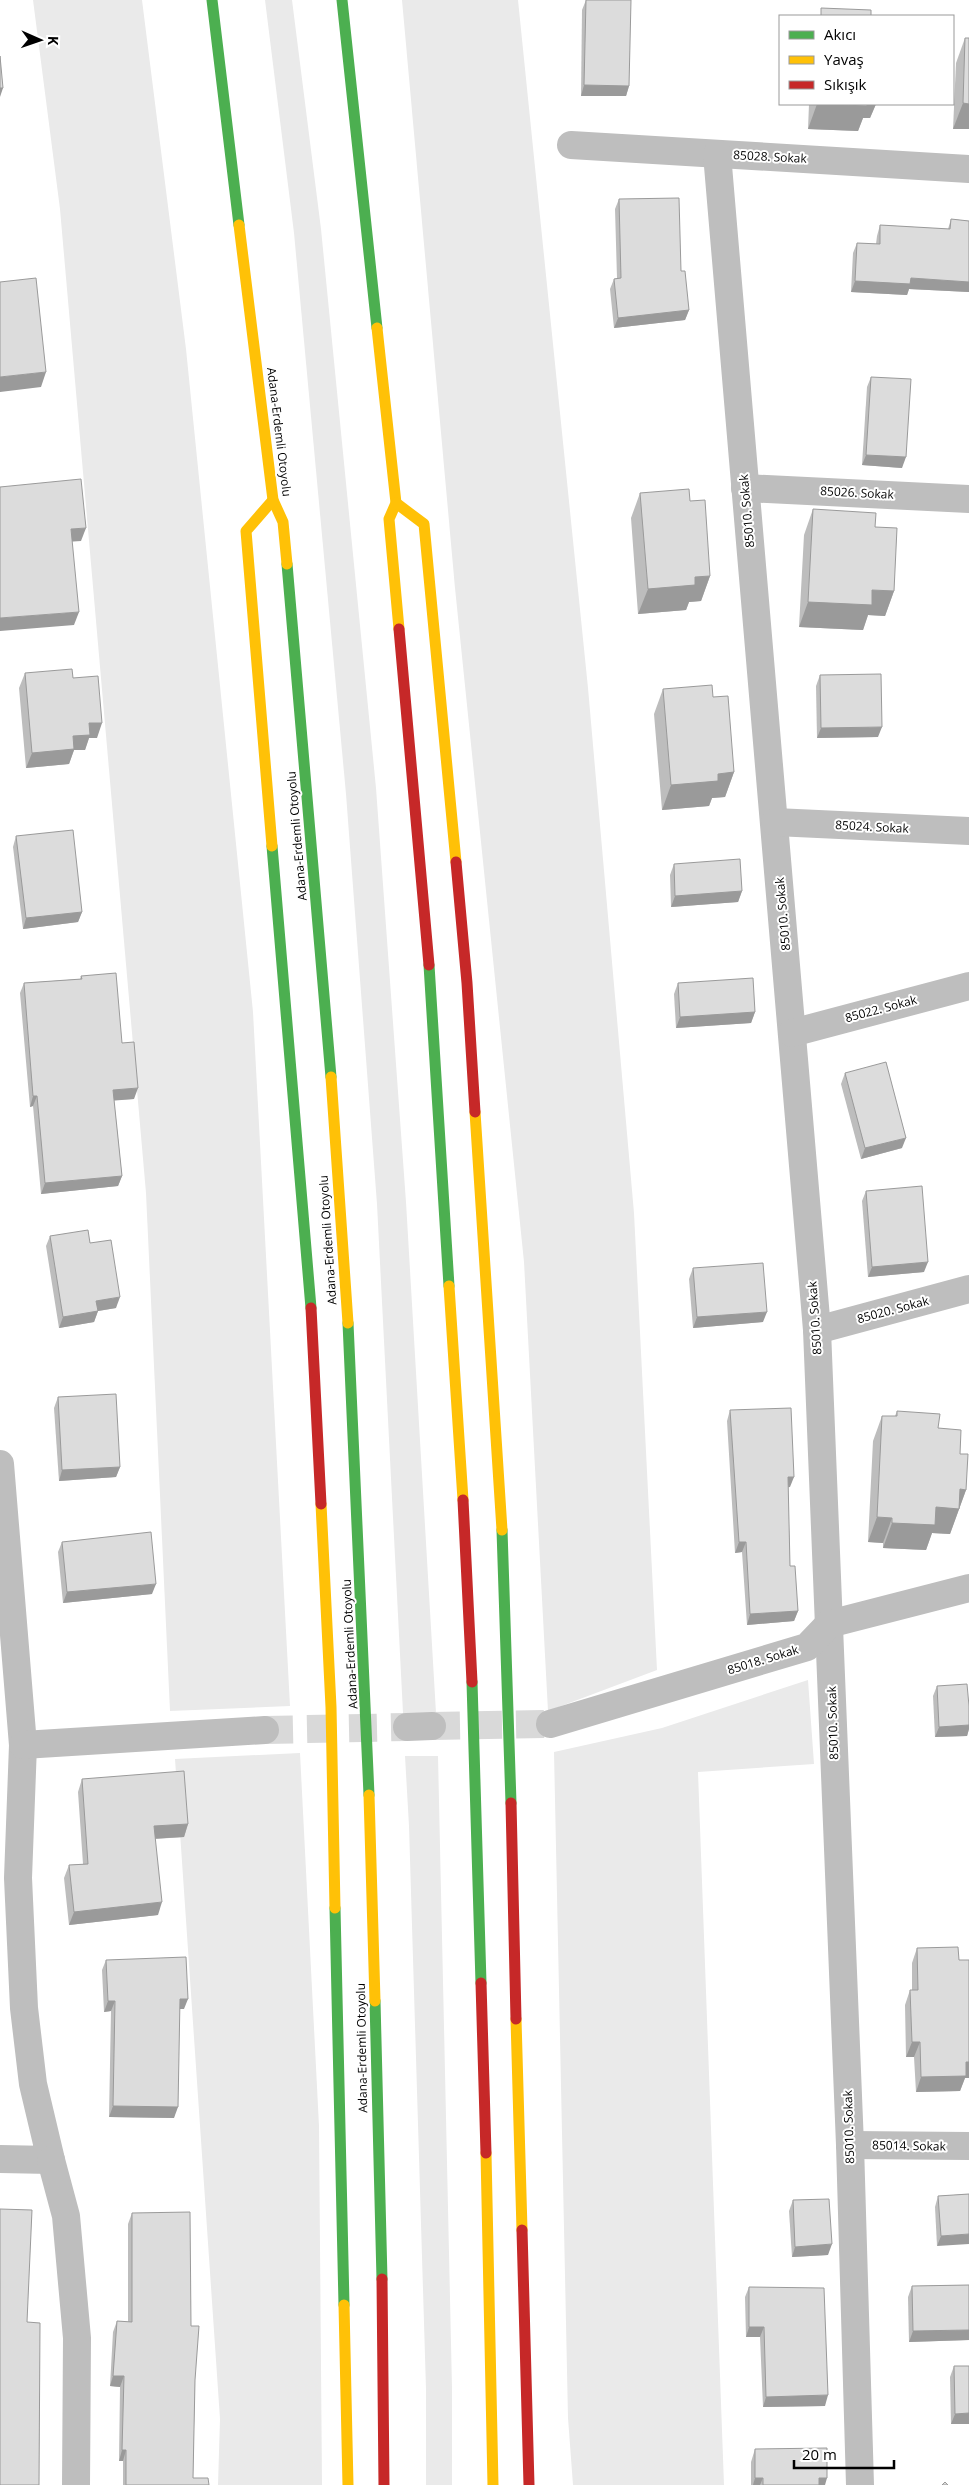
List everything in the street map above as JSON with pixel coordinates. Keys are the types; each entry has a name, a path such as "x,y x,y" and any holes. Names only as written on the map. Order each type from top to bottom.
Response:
{"highway":[{"name":"Adana-Erdemli Otoyolu","path":"212,0 273,500 283,522 324,986 350,1351 368,1749 384,2367 384,2485"},
{"path":"342,0 396,503 389,519 429,964 469,1600 486,2107 493,2485"},
{"path":"273,500 246,531 311,1308 331,1706 348,2485"},
{"path":"396,503 424,524 467,983 504,1562 529,2485"}],"street":[{"name":"85028. Sokak","path":"571,145 969,168"},
{"name":"85010. Sokak","path":"717,154 817,1330 850,2145 860,2485"},
{"name":"85026. Sokak","path":"745,488 969,499"},
{"name":"85024. Sokak","path":"775,822 969,832"},
{"name":"85022. Sokak","path":"792,1033 969,986"},
{"name":"85020. Sokak","path":"817,1330 969,1290"},
{"path":"0,1464 3,1547 23,1745 18,1878 24,2008 33,2084 66,2216 78,2338 76,2485"},
{"path":"829,1624 969,1588"},
{"name":"85018. Sokak","path":"550,1724 807,1647 829,1624"},
{"path":"23,1745 266,1730"},
{"name":"85014. Sokak","path":"850,2145 969,2146"},
{"path":"0,2158 51,2160"}],"shaded area":[{"path":"33,0 142,0 186,349 253,1012 290,1706 170,1711 146,1193 60,209"},
{"path":"265,0 292,0 321,229 376,788 406,1202 436,1713 403,1713 377,1204 346,794 294,233"},
{"path":"402,0 518,0 588,688 634,1213 657,1670 548,1711 524,1262 455,588"},
{"path":"808,1680 814,1764 698,1772 724,2485 573,2485 568,2418 554,1752 662,1728"},
{"path":"300,1753 319,2126 322,2485 218,2485 220,2419 175,1759"},
{"path":"405,1756 438,1756 452,2388 452,2485 426,2485 426,2389 409,1826"}],"building":[{"path":"586,0 631,0 629,86 584,85"},
{"path":"821,8 871,10 871,15 821,15"},
{"path":"965,38 969,38 969,104 963,103"},
{"path":"0,56 3,88 0,88"},
{"path":"679,198 681,271 685,271 689,310 618,318 614,279 621,278 619,199"},
{"path":"951,219 969,221 969,282 911,278 910,284 855,281 857,243 880,244 880,225 950,229"},
{"path":"36,278 46,372 0,377 0,282"},
{"path":"871,377 911,379 906,457 866,455"},
{"path":"81,479 86,528 71,529 79,612 0,618 0,487"},
{"path":"689,489 690,501 705,500 710,576 695,577 695,585 648,589 640,493"},
{"path":"813,509 876,513 875,527 897,528 894,591 872,590 872,605 808,602"},
{"path":"72,669 73,678 98,676 102,723 89,723 90,735 73,736 74,749 32,753 25,673"},
{"path":"881,674 882,727 821,728 820,675"},
{"path":"712,685 713,697 728,696 734,772 718,774 718,781 671,785 663,689"},
{"path":"73,830 82,912 26,918 16,836"},
{"path":"740,859 742,891 675,896 674,864"},
{"path":"116,973 122,1043 134,1042 138,1088 113,1090 122,1176 45,1183 37,1096 33,1096 24,983 82,979 81,976"},
{"path":"753,978 755,1012 680,1017 678,983"},
{"path":"886,1062 906,1138 865,1148 845,1073"},
{"path":"922,1186 928,1262 872,1267 866,1191"},
{"path":"88,1230 90,1243 111,1240 120,1297 96,1301 98,1311 63,1317 50,1236"},
{"path":"763,1263 767,1312 697,1317 693,1268"},
{"path":"116,1394 120,1467 62,1470 58,1397"},
{"path":"791,1408 794,1477 788,1477 790,1566 795,1566 798,1611 750,1614 746,1542 739,1542 730,1410"},
{"path":"897,1411 940,1414 938,1428 961,1430 960,1454 968,1454 966,1490 960,1489 959,1509 936,1507 935,1525 892,1523 892,1518 877,1517 882,1416 897,1416"},
{"path":"151,1532 156,1584 67,1592 62,1542"},
{"path":"967,1684 969,1725 939,1727 937,1686"},
{"path":"184,1771 188,1824 154,1826 162,1902 74,1912 69,1865 88,1864 82,1779"},
{"path":"958,1947 959,1960 969,1960 969,2062 966,2062 966,2076 921,2077 920,2042 912,2042 910,1990 918,1990 917,1948"},
{"path":"186,1957 188,1999 180,1999 178,2107 113,2106 115,2001 108,2001 106,1960"},
{"path":"969,2194 969,2234 941,2236 938,2196"},
{"path":"829,2199 832,2244 795,2247 793,2200"},
{"path":"0,2209 32,2210 27,2322 40,2323 39,2485 0,2485"},
{"path":"190,2212 191,2326 199,2326 195,2380 193,2478 208,2478 209,2485 126,2485 126,2450 122,2450 124,2376 113,2376 117,2321 132,2322 132,2213"},
{"path":"969,2285 969,2330 913,2331 912,2286"},
{"path":"749,2287 824,2288 828,2395 766,2397 764,2327 749,2327"},
{"path":"954,2366 969,2366 969,2413 955,2414"},
{"path":"827,2448 827,2478 819,2478 819,2485 763,2485 763,2478 755,2478 755,2449"}],"tunnel":[{"path":"432,1726 550,1724"},
{"path":"265,1730 407,1727"}],"traffic: fast":[{"path":"212,0 239,225"},
{"path":"342,0 377,328"},
{"path":"287,564 331,1077"},
{"path":"272,846 311,1308"},
{"path":"429,965 449,1286"},
{"path":"348,1323 369,1795"},
{"path":"502,1530 511,1803"},
{"path":"472,1682 481,1983"},
{"path":"335,1908 344,2305"},
{"path":"375,2001 382,2279"}],"traffic: slow":[{"path":"239,225 273,500 283,522 287,564"},
{"path":"377,328 396,503 389,519 399,629"},
{"path":"272,846 246,531 273,500"},
{"path":"396,503 424,524 456,862"},
{"path":"331,1077 348,1323"},
{"path":"475,1112 502,1530"},
{"path":"449,1286 463,1500"},
{"path":"321,1504 331,1707 335,1908"},
{"path":"369,1795 375,2001"},
{"path":"516,2019 522,2230"},
{"path":"486,2153 493,2485"},
{"path":"344,2305 348,2485"}],"traffic: jam":[{"path":"399,629 429,965"},
{"path":"456,862 467,983 475,1112"},
{"path":"311,1308 321,1504"},
{"path":"463,1500 472,1682"},
{"path":"511,1803 516,2019"},
{"path":"481,1983 486,2153"},
{"path":"522,2230 529,2485"},
{"path":"382,2279 384,2485"}]}
